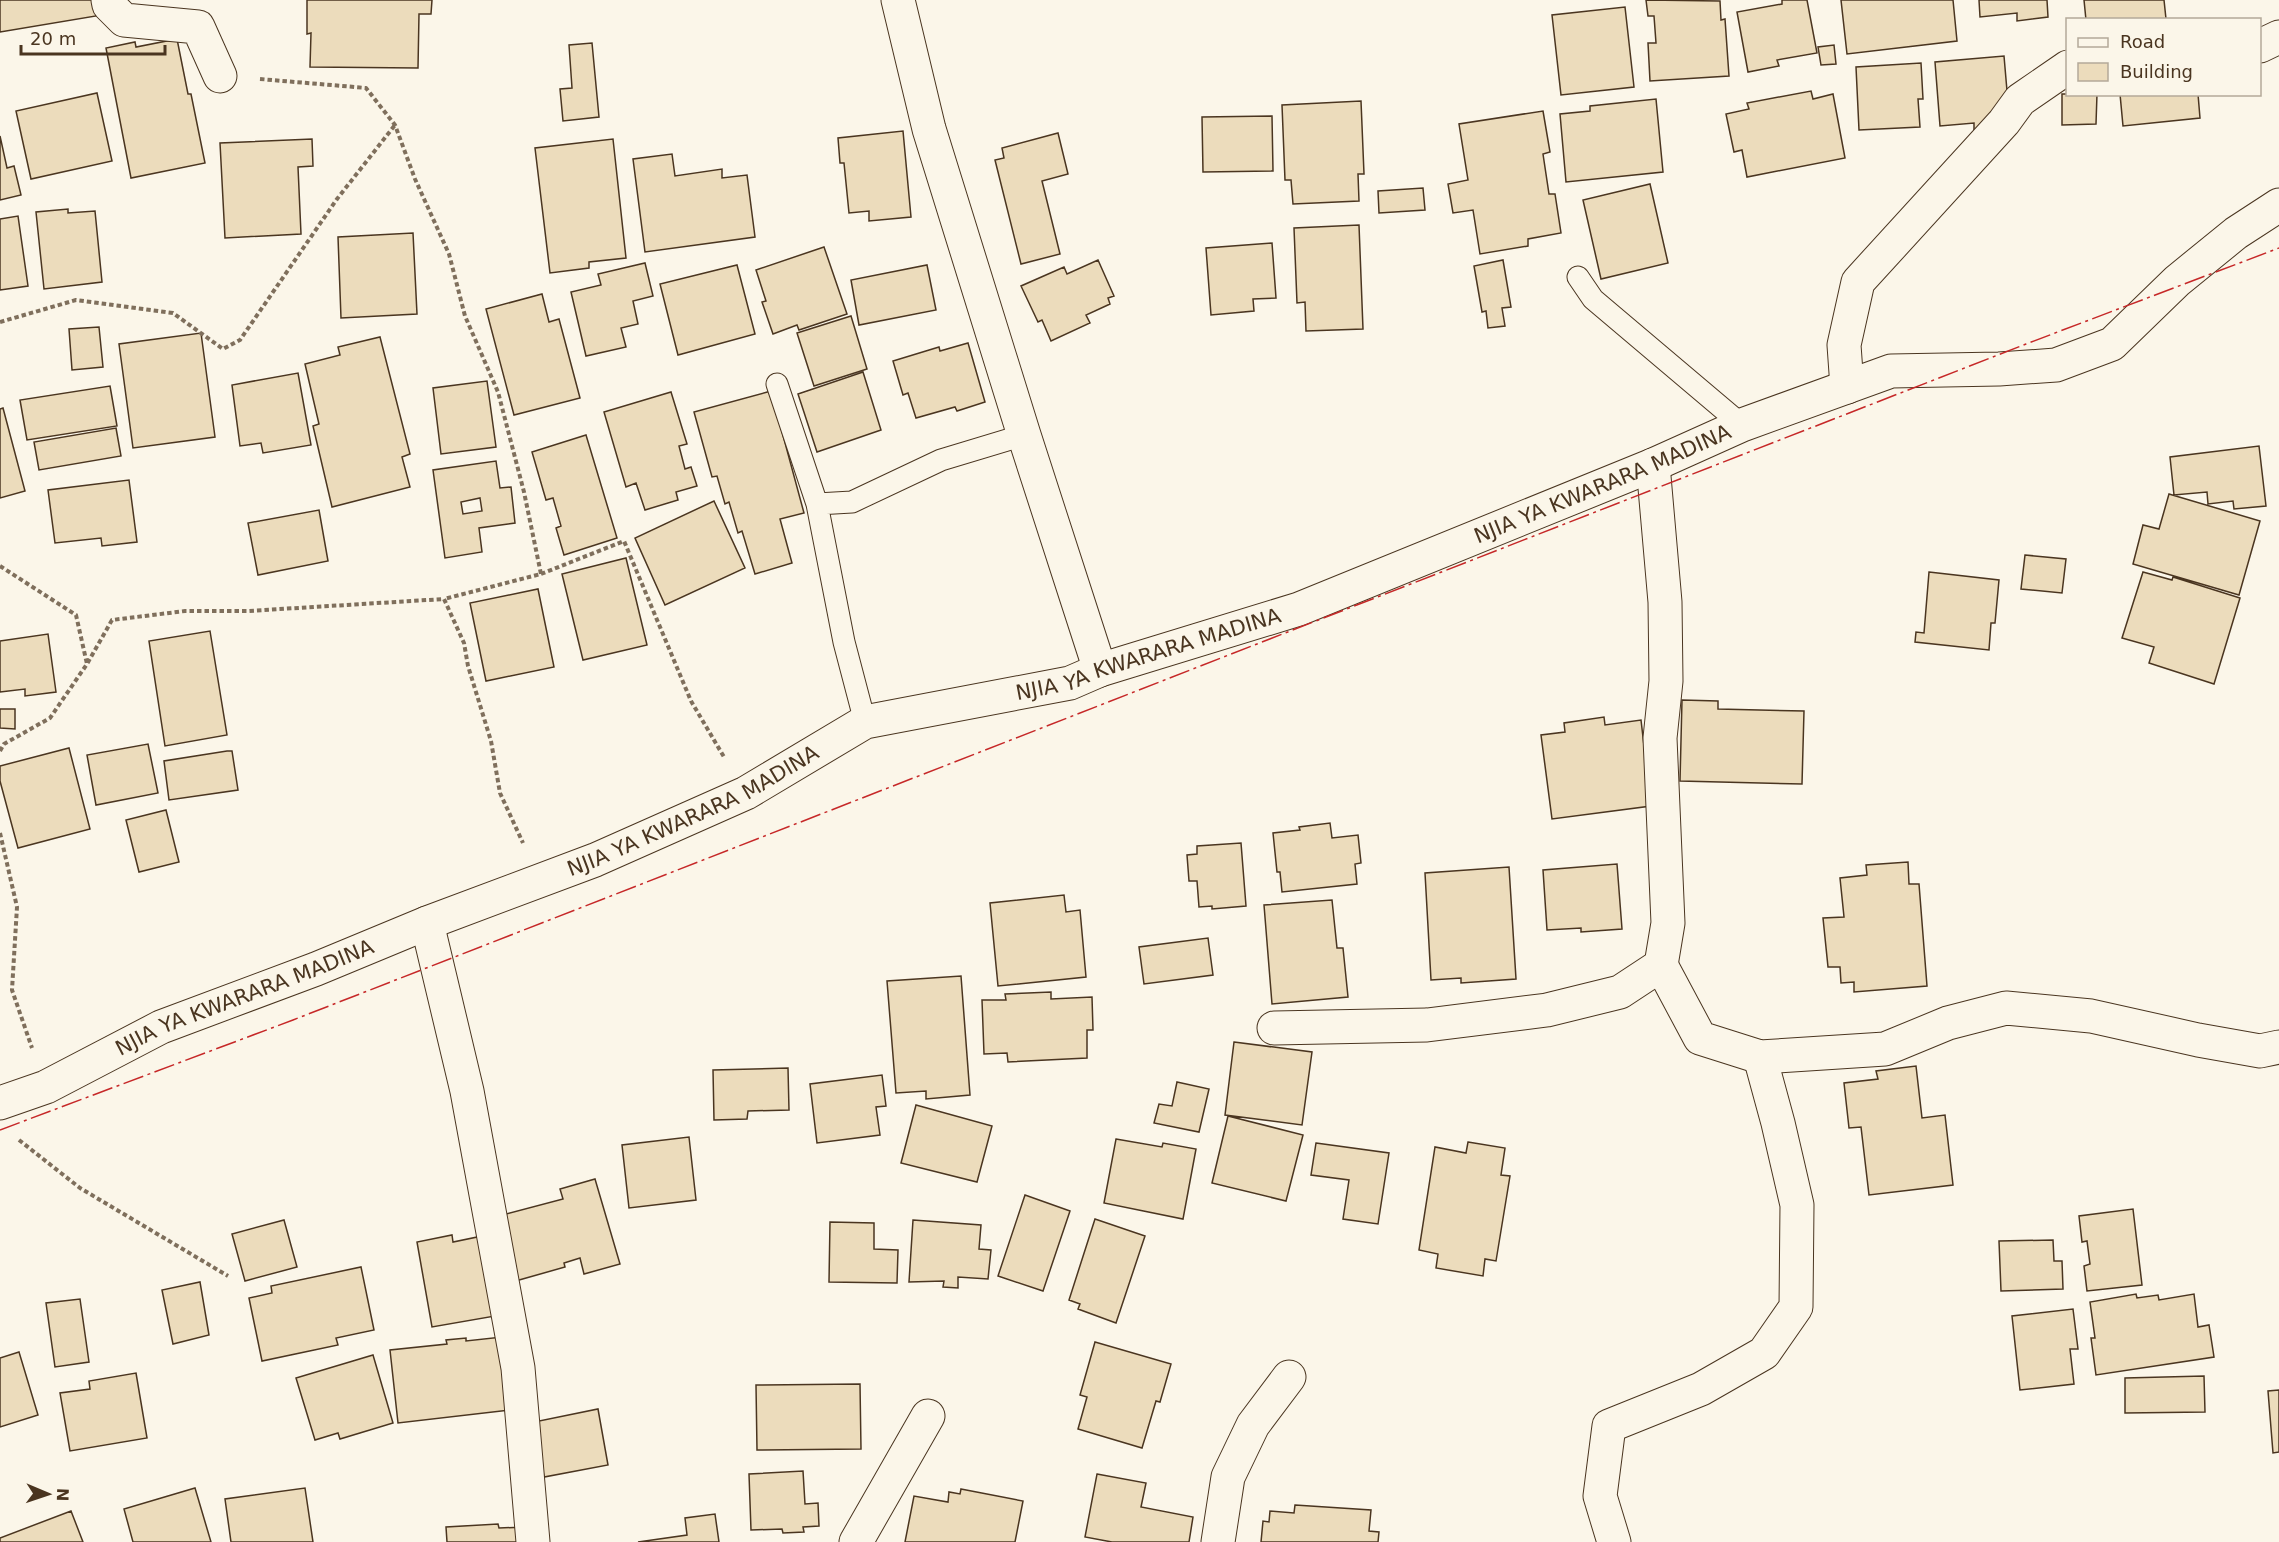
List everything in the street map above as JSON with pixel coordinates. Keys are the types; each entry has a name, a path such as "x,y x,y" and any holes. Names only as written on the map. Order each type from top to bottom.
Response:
{"street":[{"path":"108,0 109,5 124,20 198,27 220,76"},
{"path":"898,0 929,129 1100,670"},
{"path":"2261,45 2279,38"},
{"path":"1847,387 1844,345 1858,282 2004,122 2020,100 2066,68"},
{"name":"NJIA YA KWARARA MADINA","path":"0,1104 46,1087 162,1027 595,860 746,793 865,722 1070,683 1100,670 1299,609 1653,465 1742,425 1891,371 1999,369 2056,365 2112,344 2177,281 2236,233 2279,205"},
{"path":"1653,465 1665,624 1666,681 1660,738 1668,923 1661,965 1700,1038 1760,1057 1885,1049 1948,1023 2006,1008 2091,1016 2198,1040 2260,1051 2279,1047"},
{"path":"427,923 467,1091 518,1368 532,1542"},
{"path":"1274,1028 1427,1025 1547,1010 1620,992 1661,965"},
{"path":"1614,1542 1600,1496 1609,1426 1701,1389 1764,1353 1796,1307 1797,1205 1760,1057"},
{"path":"1218,1542 1228,1477 1253,1425 1288,1377"},
{"path":"856,1542 928,1416"}],"lane":[{"path":"1578,277 1593,299 1742,425"},
{"path":"777,384 817,504 844,642 865,722"},
{"path":"817,504 852,502 941,460 1024,435"}],"path":[{"path":"220,76 366,88 395,125 415,179 449,254 465,316 498,392 542,574"},
{"path":"0,322 76,300 173,313 223,348 240,340 337,199 395,125"},
{"path":"0,751 4,744 50,718 87,664 112,620 185,610 248,611 444,599 542,574 624,541 691,701 746,793"},
{"path":"0,566 76,615 87,664"},
{"path":"444,599 464,643 468,666 491,741 500,793 519,840 556,875"},
{"path":"0,832 17,907 12,990 46,1087"},
{"path":"18,1139 80,1188 228,1276"}],"building":[{"path":"0,0 93,0 96,16 0,32"},
{"path":"307,0 432,0 431,14 419,14 418,68 310,67 311,33 307,34"},
{"path":"1646,0 1720,1 1721,20 1725,19 1729,76 1650,81 1648,43 1656,43 1654,16 1648,16"},
{"path":"1782,0 1807,0 1817,53 1777,60 1779,66 1748,72 1737,12 1782,4"},
{"path":"1841,0 1953,0 1957,41 1847,54"},
{"path":"1979,0 2047,0 2048,17 2017,21 2017,13 1980,17"},
{"path":"2084,0 2164,0 2166,18 2086,18"},
{"path":"1625,7 1634,87 1561,95 1552,15"},
{"path":"177,39 205,163 131,178 106,48 135,42 136,47"},
{"path":"592,43 599,117 563,121 560,89 572,88 569,45"},
{"path":"1834,45 1836,64 1821,65 1818,47"},
{"path":"2004,56 2009,114 1974,133 1974,123 1940,126 1935,62"},
{"path":"1921,63 1923,99 1918,99 1920,127 1859,130 1856,67"},
{"path":"1811,91 1813,99 1833,94 1845,158 1747,177 1742,150 1734,152 1726,114 1749,109 1747,103"},
{"path":"97,93 112,161 31,179 16,111"},
{"path":"2062,94 2097,96 2096,124 2062,125"},
{"path":"2120,96 2198,96 2200,118 2123,126"},
{"path":"1656,99 1663,172 1566,182 1560,114 1590,111 1590,106"},
{"path":"1361,101 1364,174 1358,174 1359,201 1293,204 1291,180 1285,180 1282,105"},
{"path":"1543,111 1550,152 1543,154 1549,194 1555,194 1561,233 1528,239 1528,246 1480,254 1473,210 1453,213 1448,184 1468,180 1459,124"},
{"path":"1272,116 1273,171 1203,172 1202,117"},
{"path":"903,131 911,217 869,221 869,211 849,213 844,163 840,163 838,138"},
{"path":"1058,133 1068,174 1042,181 1060,254 1021,264 995,160 1004,158 1002,148"},
{"path":"0,136 7,168 14,166 21,195 0,200"},
{"path":"312,139 313,166 298,167 301,234 225,238 220,143"},
{"path":"613,139 626,258 589,262 589,268 550,273 535,148"},
{"path":"672,154 675,176 722,169 722,178 747,175 755,237 645,252 633,159"},
{"path":"1650,184 1668,263 1601,279 1583,200"},
{"path":"1423,188 1425,210 1379,213 1378,191"},
{"path":"68,209 68,213 95,211 102,282 44,289 36,212"},
{"path":"18,216 28,286 0,290 0,219"},
{"path":"1359,225 1363,329 1306,331 1305,302 1297,303 1294,228"},
{"path":"413,233 417,314 341,318 338,237"},
{"path":"1272,243 1276,298 1253,299 1254,311 1211,315 1206,248"},
{"path":"824,247 847,314 799,330 797,325 773,334 762,302 766,301 756,270"},
{"path":"1098,260 1114,296 1108,298 1110,304 1086,315 1090,323 1051,341 1042,320 1038,322 1021,286 1064,267 1067,274"},
{"path":"1503,260 1511,307 1502,308 1505,326 1488,328 1486,311 1482,312 1474,266"},
{"path":"645,263 653,296 633,301 638,324 621,328 626,347 586,356 571,292 601,285 598,274"},
{"path":"737,265 755,334 678,355 660,284"},
{"path":"927,265 936,310 859,325 851,280"},
{"path":"542,294 549,322 559,319 580,398 514,415 486,309"},
{"path":"851,316 867,369 814,386 797,333"},
{"path":"99,327 103,367 72,370 69,329"},
{"path":"201,333 215,437 133,448 119,344"},
{"path":"380,337 410,454 402,457 410,487 332,507 313,426 319,424 305,364 340,355 338,347"},
{"path":"968,343 985,402 957,411 955,407 916,418 908,393 903,395 893,361 939,347 940,351"},
{"path":"863,372 881,430 817,452 798,394"},
{"path":"298,373 311,445 263,453 261,443 240,446 232,385"},
{"path":"487,381 496,447 441,454 433,388"},
{"path":"110,386 117,426 27,440 20,400"},
{"path":"771,391 804,513 780,519 792,563 755,574 742,531 738,533 729,502 725,504 717,476 712,477 694,412"},
{"path":"671,392 687,444 679,446 685,469 691,467 697,486 676,492 678,500 645,510 636,483 626,487 604,412"},
{"path":"3,408 25,491 0,498 0,409"},
{"path":"116,428 121,456 39,470 34,442"},
{"path":"586,435 617,538 564,555 556,528 561,526 553,498 546,500 532,452"},
{"path":"2259,446 2266,506 2234,509 2233,501 2208,504 2207,492 2174,495 2170,457"},
{"path":"496,461 500,488 511,487 515,523 479,528 482,552 445,558 433,470","holes":["480,498 482,511 463,514 461,502"]},
{"path":"129,480 137,542 102,546 101,538 55,543 48,490"},
{"path":"2169,494 2260,521 2239,595 2133,564 2143,525 2159,529"},
{"path":"714,501 745,568 665,605 635,538"},
{"path":"319,510 328,561 258,575 248,523"},
{"path":"2025,555 2066,559 2062,593 2021,589"},
{"path":"626,558 647,645 583,660 562,574"},
{"path":"1929,572 1999,580 1995,623 1991,623 1989,650 1915,642 1916,632 1924,633"},
{"path":"2143,572 2172,580 2173,577 2240,598 2214,684 2149,663 2154,647 2122,638"},
{"path":"538,589 554,667 486,681 470,603"},
{"path":"210,631 227,735 165,746 149,641"},
{"path":"48,634 56,692 25,696 25,689 0,692 0,641"},
{"path":"1682,700 1718,701 1718,709 1804,711 1802,784 1680,781"},
{"path":"0,709 15,709 15,729 0,728"},
{"path":"1604,717 1605,725 1641,720 1651,806 1552,819 1541,735 1565,732 1564,723"},
{"path":"148,744 158,793 96,805 87,755"},
{"path":"69,748 90,829 18,848 0,781 0,766"},
{"path":"232,751 238,790 169,800 164,761"},
{"path":"166,810 179,862 139,872 126,820"},
{"path":"1330,823 1332,838 1358,835 1361,863 1355,864 1357,884 1282,892 1280,872 1277,872 1273,833"},
{"path":"1241,843 1246,906 1212,909 1212,906 1199,907 1197,881 1189,881 1187,855 1197,854 1197,846"},
{"path":"1908,862 1909,884 1919,884 1927,986 1854,992 1854,982 1841,983 1840,967 1828,967 1823,918 1844,917 1840,878 1867,875 1866,865"},
{"path":"1617,864 1622,929 1581,932 1581,928 1547,930 1543,870"},
{"path":"1509,867 1516,979 1461,983 1461,978 1431,980 1425,873"},
{"path":"1064,895 1066,912 1080,910 1086,977 998,986 990,903"},
{"path":"1332,900 1337,948 1343,948 1348,997 1272,1004 1264,905"},
{"path":"1208,938 1213,975 1144,984 1139,947"},
{"path":"961,976 970,1095 926,1099 926,1091 896,1093 887,981"},
{"path":"1051,992 1051,999 1092,997 1093,1030 1087,1030 1087,1058 1008,1062 1007,1053 984,1054 982,1000 1006,1000 1005,994"},
{"path":"1234,1042 1312,1052 1302,1125 1225,1115"},
{"path":"1916,1066 1922,1118 1945,1115 1953,1185 1869,1195 1861,1127 1849,1128 1844,1083 1878,1079 1876,1071"},
{"path":"788,1068 789,1110 748,1111 747,1119 714,1120 713,1070"},
{"path":"882,1075 886,1106 876,1107 880,1135 817,1143 810,1084"},
{"path":"1177,1082 1209,1089 1199,1132 1154,1123 1159,1104 1172,1106"},
{"path":"916,1105 992,1126 977,1182 901,1163"},
{"path":"1228,1116 1303,1135 1286,1201 1212,1183"},
{"path":"689,1137 696,1200 629,1208 622,1145"},
{"path":"1116,1139 1162,1147 1163,1143 1196,1149 1183,1219 1104,1203"},
{"path":"1468,1142 1505,1148 1501,1175 1510,1176 1496,1261 1485,1259 1483,1276 1436,1268 1438,1254 1419,1250 1435,1147 1466,1153"},
{"path":"1316,1143 1389,1153 1378,1224 1343,1219 1349,1180 1311,1175"},
{"path":"595,1179 620,1264 584,1274 580,1258 564,1263 565,1267 512,1282 502,1215 563,1199 560,1189"},
{"path":"1025,1195 1070,1211 1043,1291 998,1276"},
{"path":"2133,1209 2142,1285 2087,1291 2084,1266 2090,1264 2087,1241 2082,1242 2079,1216"},
{"path":"1095,1219 1145,1236 1116,1323 1078,1309 1080,1304 1069,1300"},
{"path":"284,1220 297,1267 245,1281 232,1234"},
{"path":"913,1220 981,1225 979,1249 991,1250 988,1279 958,1277 958,1288 943,1287 944,1281 909,1282"},
{"path":"830,1222 874,1223 874,1249 898,1250 897,1283 829,1282"},
{"path":"452,1235 453,1242 487,1235 501,1315 432,1327 417,1242"},
{"path":"2053,1240 2054,1261 2062,1261 2063,1289 2001,1291 1999,1241"},
{"path":"361,1267 374,1330 336,1338 338,1345 262,1361 249,1298 272,1293 271,1286"},
{"path":"200,1282 209,1335 173,1344 162,1290"},
{"path":"2136,1294 2137,1298 2158,1295 2159,1300 2194,1294 2198,1327 2209,1325 2214,1357 2096,1375 2091,1338 2095,1338 2090,1302"},
{"path":"80,1299 89,1362 55,1367 46,1303"},
{"path":"2073,1309 2078,1349 2070,1349 2074,1384 2020,1390 2012,1316"},
{"path":"502,1337 511,1410 398,1423 390,1350 447,1344 446,1340 466,1338 466,1341"},
{"path":"1095,1342 1171,1364 1160,1402 1156,1401 1142,1448 1078,1429 1087,1397 1080,1395"},
{"path":"19,1352 38,1415 0,1427 0,1358"},
{"path":"373,1355 393,1423 340,1439 338,1433 315,1440 296,1378"},
{"path":"136,1373 147,1438 70,1451 60,1393 90,1389 89,1381"},
{"path":"2204,1376 2205,1412 2125,1413 2125,1378"},
{"path":"860,1384 861,1449 757,1450 756,1385"},
{"path":"2279,1390 2279,1452 2273,1453 2268,1391"},
{"path":"598,1409 608,1465 544,1477 534,1422"},
{"path":"803,1471 805,1504 818,1503 819,1526 803,1527 804,1532 783,1533 782,1529 751,1530 749,1474"},
{"path":"1097,1474 1146,1483 1141,1507 1193,1517 1189,1542 1112,1542 1085,1537"},
{"path":"195,1488 211,1542 133,1542 124,1509"},
{"path":"305,1488 313,1542 231,1542 225,1499"},
{"path":"961,1489 1023,1501 1015,1542 905,1542 914,1496 948,1502 949,1492 960,1494"},
{"path":"1295,1505 1371,1510 1369,1531 1379,1532 1378,1542 1261,1542 1263,1521 1269,1522 1270,1511 1294,1513"},
{"path":"71,1511 83,1542 0,1542 0,1538"},
{"path":"715,1514 719,1542 638,1542 687,1535 685,1518"},
{"path":"498,1524 499,1528 526,1527 528,1542 447,1542 446,1527"}],"power":[{"path":"0,1130 293,1020 2026,344 2279,248"}]}
